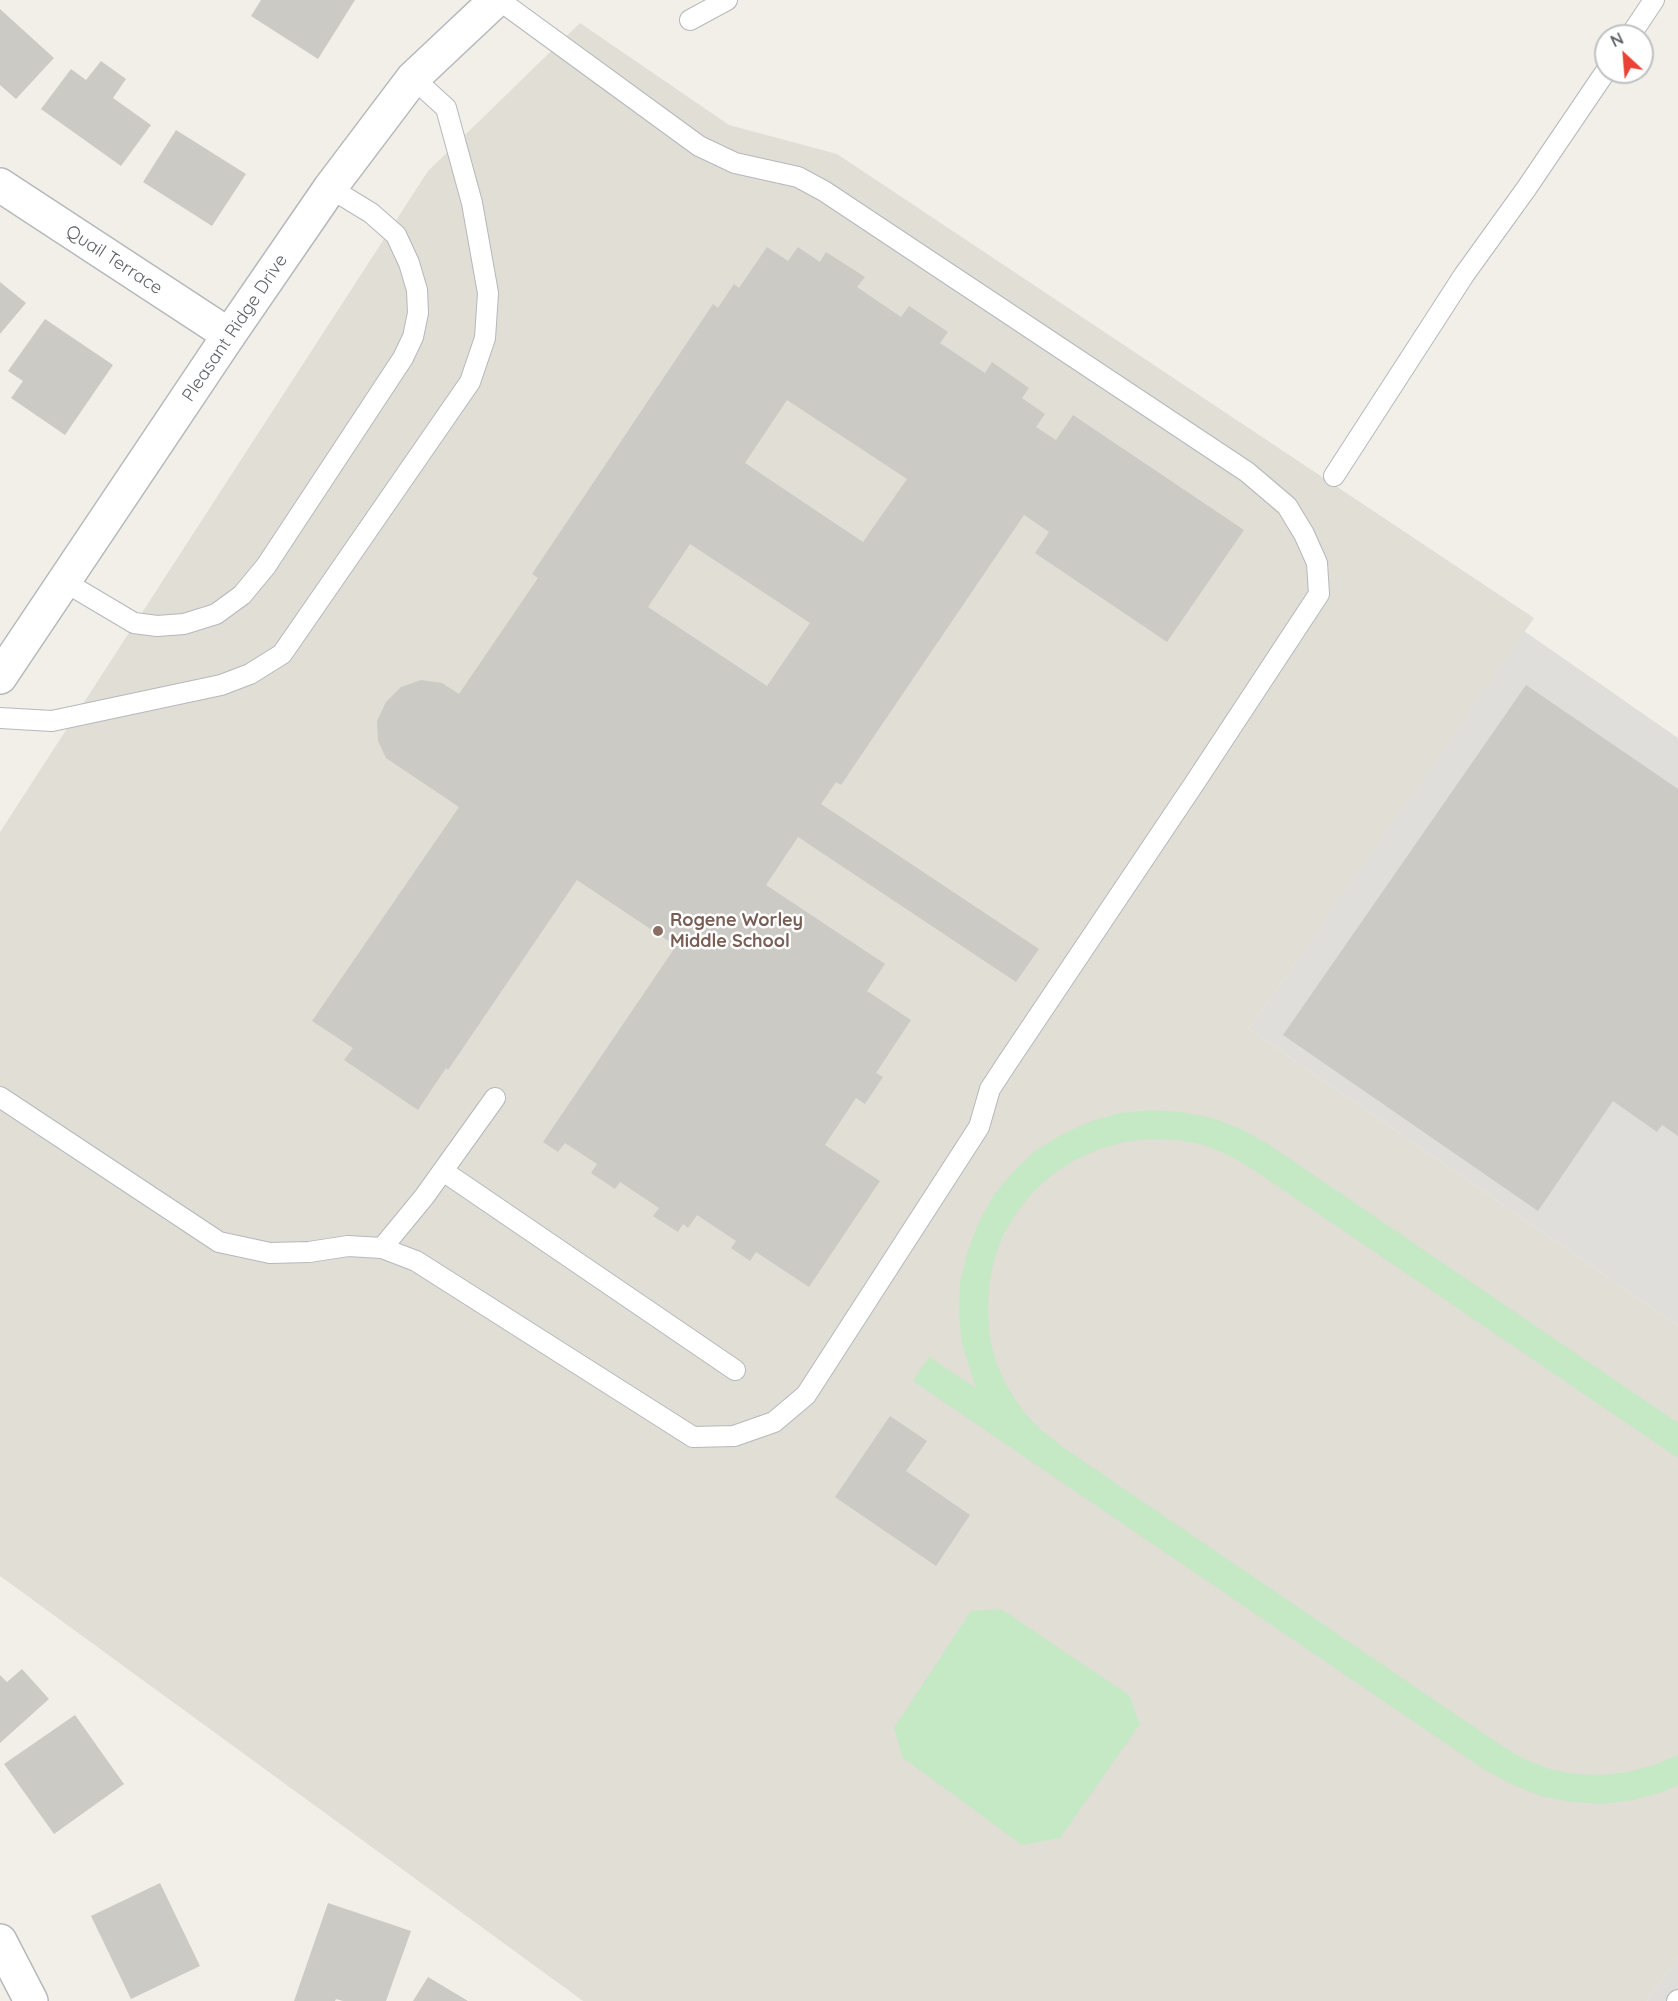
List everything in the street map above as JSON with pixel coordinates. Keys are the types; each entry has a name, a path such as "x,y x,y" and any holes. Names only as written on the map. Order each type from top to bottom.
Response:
{"street":[{"name":"Pleasant Ridge Drive","path":"0,677 330,188 413,78 498,0"},
{"name":"Quail Terrace","path":"0,185 229,335"},
{"path":"0,1941 31,2001"}],"lane":[{"path":"0,1096 219,1242 270,1253 309,1252 348,1246 382,1248 416,1261 693,1437 734,1436 774,1422 806,1395 979,1127 990,1089 1319,594 1317,563 1304,534 1287,506 1247,472 824,191 798,177 735,163 699,146 498,0"},
{"path":"690,20 727,0"},
{"path":"1638,24 1654,0"},
{"path":"0,718 52,721 221,685 250,674 282,654 470,382 485,338 488,293 472,203 446,108 413,78"},
{"path":"1334,476 1464,275 1597,84"},
{"path":"65,582 134,623 157,626 184,624 216,614 242,595 266,566 403,358 413,337 418,313 417,290 410,263 396,235 371,213 330,188"},
{"path":"382,1248 443,1172 495,1098"},
{"path":"443,1172 735,1370"}],"shaded area":[{"name":"Rogene Worley Middle School","path":"580,23 729,125 837,154 1534,618 1249,1029 1678,1326 1678,1956 1647,2001 583,2001 0,1576 0,832 428,171"},
{"path":"1524,631 1678,738 1678,1326 1249,1029"},
{"path":"1678,1956 1678,2001 1647,2001"}],"green space":[{"path":"1150,1110 1181,1112 1212,1118 1241,1129 1268,1144 1678,1423 1678,1458 1251,1168 1204,1145 1178,1140 1151,1139 1125,1142 1099,1149 1075,1160 1053,1174 1033,1192 1003,1235 994,1260 989,1286 990,1339 997,1365 1023,1411 1061,1446 1524,1759 1550,1769 1575,1774 1602,1775 1628,1772 1678,1755 1678,1785 1663,1792 1633,1800 1603,1804 1572,1802 1541,1796 1513,1785 1485,1770 913,1381 929,1357 976,1388 962,1344 959,1314 960,1283 967,1253 978,1224 993,1196 1013,1172 1035,1151 1089,1122 1120,1113"},
{"path":"1001,1609 1129,1695 1140,1724 1060,1838 1022,1845 902,1757 894,1728 971,1611"}],"building":[{"path":"261,0 355,0 318,59 251,16"},
{"path":"0,9 54,58 16,99 0,85"},
{"path":"101,61 126,79 113,98 151,125 121,166 41,109 71,69 86,80"},
{"path":"176,130 246,174 212,226 143,182"},
{"path":"767,247 788,261 798,247 820,262 826,252 865,277 857,287 901,317 909,306 948,332 940,343 985,373 992,362 1029,388 1022,398 1045,414 1036,427 1056,440 1073,415 1244,530 1167,642 1035,553 1049,532 1024,515 841,785 836,782 821,804 1039,949 1016,982 798,837 766,885 885,964 867,991 911,1020 876,1073 883,1077 865,1104 856,1098 825,1145 880,1181 809,1287 756,1252 750,1261 731,1248 736,1241 697,1215 688,1228 683,1224 678,1232 653,1216 659,1208 620,1182 615,1189 591,1173 597,1164 565,1143 558,1152 543,1142 676,946 577,880 448,1070 446,1068 418,1110 344,1060 353,1048 312,1021 459,807 386,758 378,741 377,721 386,702 401,687 421,680 442,683 459,694 538,578 532,574 713,304 718,308 734,284 739,288","holes":["787,400 907,479 863,542 745,463","690,544 810,623 767,686 648,607"]},
{"path":"0,282 26,303 0,334"},
{"path":"45,319 113,365 65,435 11,398 23,381 8,371"},
{"path":"1526,685 1678,789 1678,1136 1662,1125 1657,1132 1613,1101 1538,1211 1283,1035"},
{"path":"890,1416 927,1441 906,1471 970,1515 936,1566 835,1497"},
{"path":"22,1669 49,1699 0,1743 0,1675 7,1682"},
{"path":"75,1715 124,1784 54,1834 4,1764"},
{"path":"160,1883 200,1966 131,1999 91,1916"},
{"path":"328,1903 411,1931 386,2001 336,1999 335,2001 294,2001"},
{"path":"428,1977 468,2001 413,2001"}],"place":[{"name":"Rogene Worley Middle School","path":"658,931"}]}
